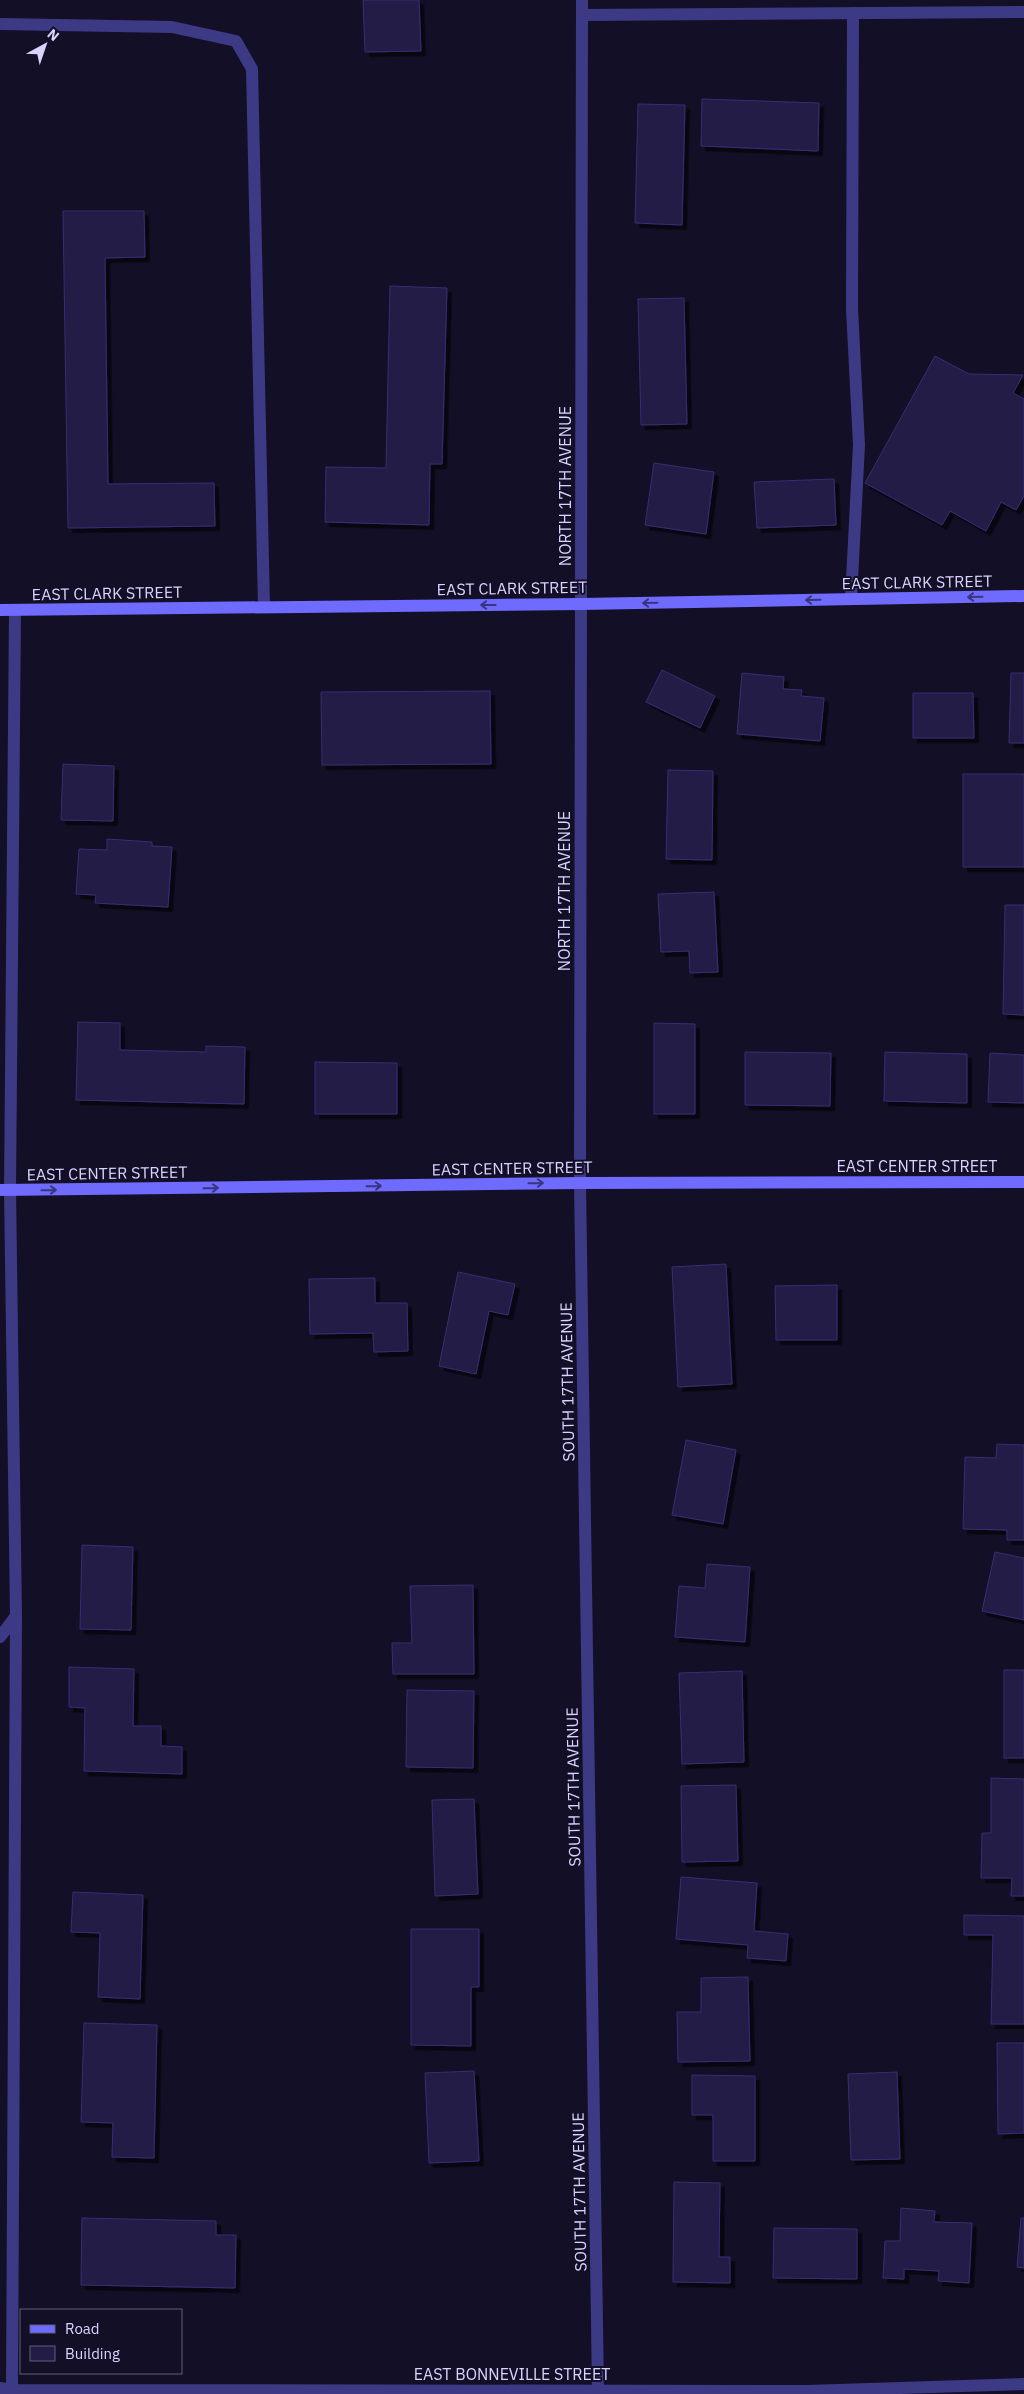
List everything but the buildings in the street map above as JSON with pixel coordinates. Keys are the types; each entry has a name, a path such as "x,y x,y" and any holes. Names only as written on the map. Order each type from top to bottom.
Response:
{"main road":[{"name":"EAST CLARK STREET","path":"0,610 581,604 1024,596"},
{"name":"EAST CENTER STREET","path":"5,1190 580,1183 1024,1182"}],"street":[{"name":"NORTH 17TH AVENUE","path":"580,1183 582,0"},
{"path":"582,15 1024,12"},
{"path":"851,599 859,445 852,309 853,13"},
{"path":"0,24 172,27 236,41 252,69 264,607"},
{"path":"6,2389 16,1616 5,1190 15,610"},
{"name":"SOUTH 17TH AVENUE","path":"580,1183 598,2391"},
{"path":"0,1638 16,1616"},
{"name":"EAST BONNEVILLE STREET","path":"6,2389 867,2392 1024,2384"}]}
